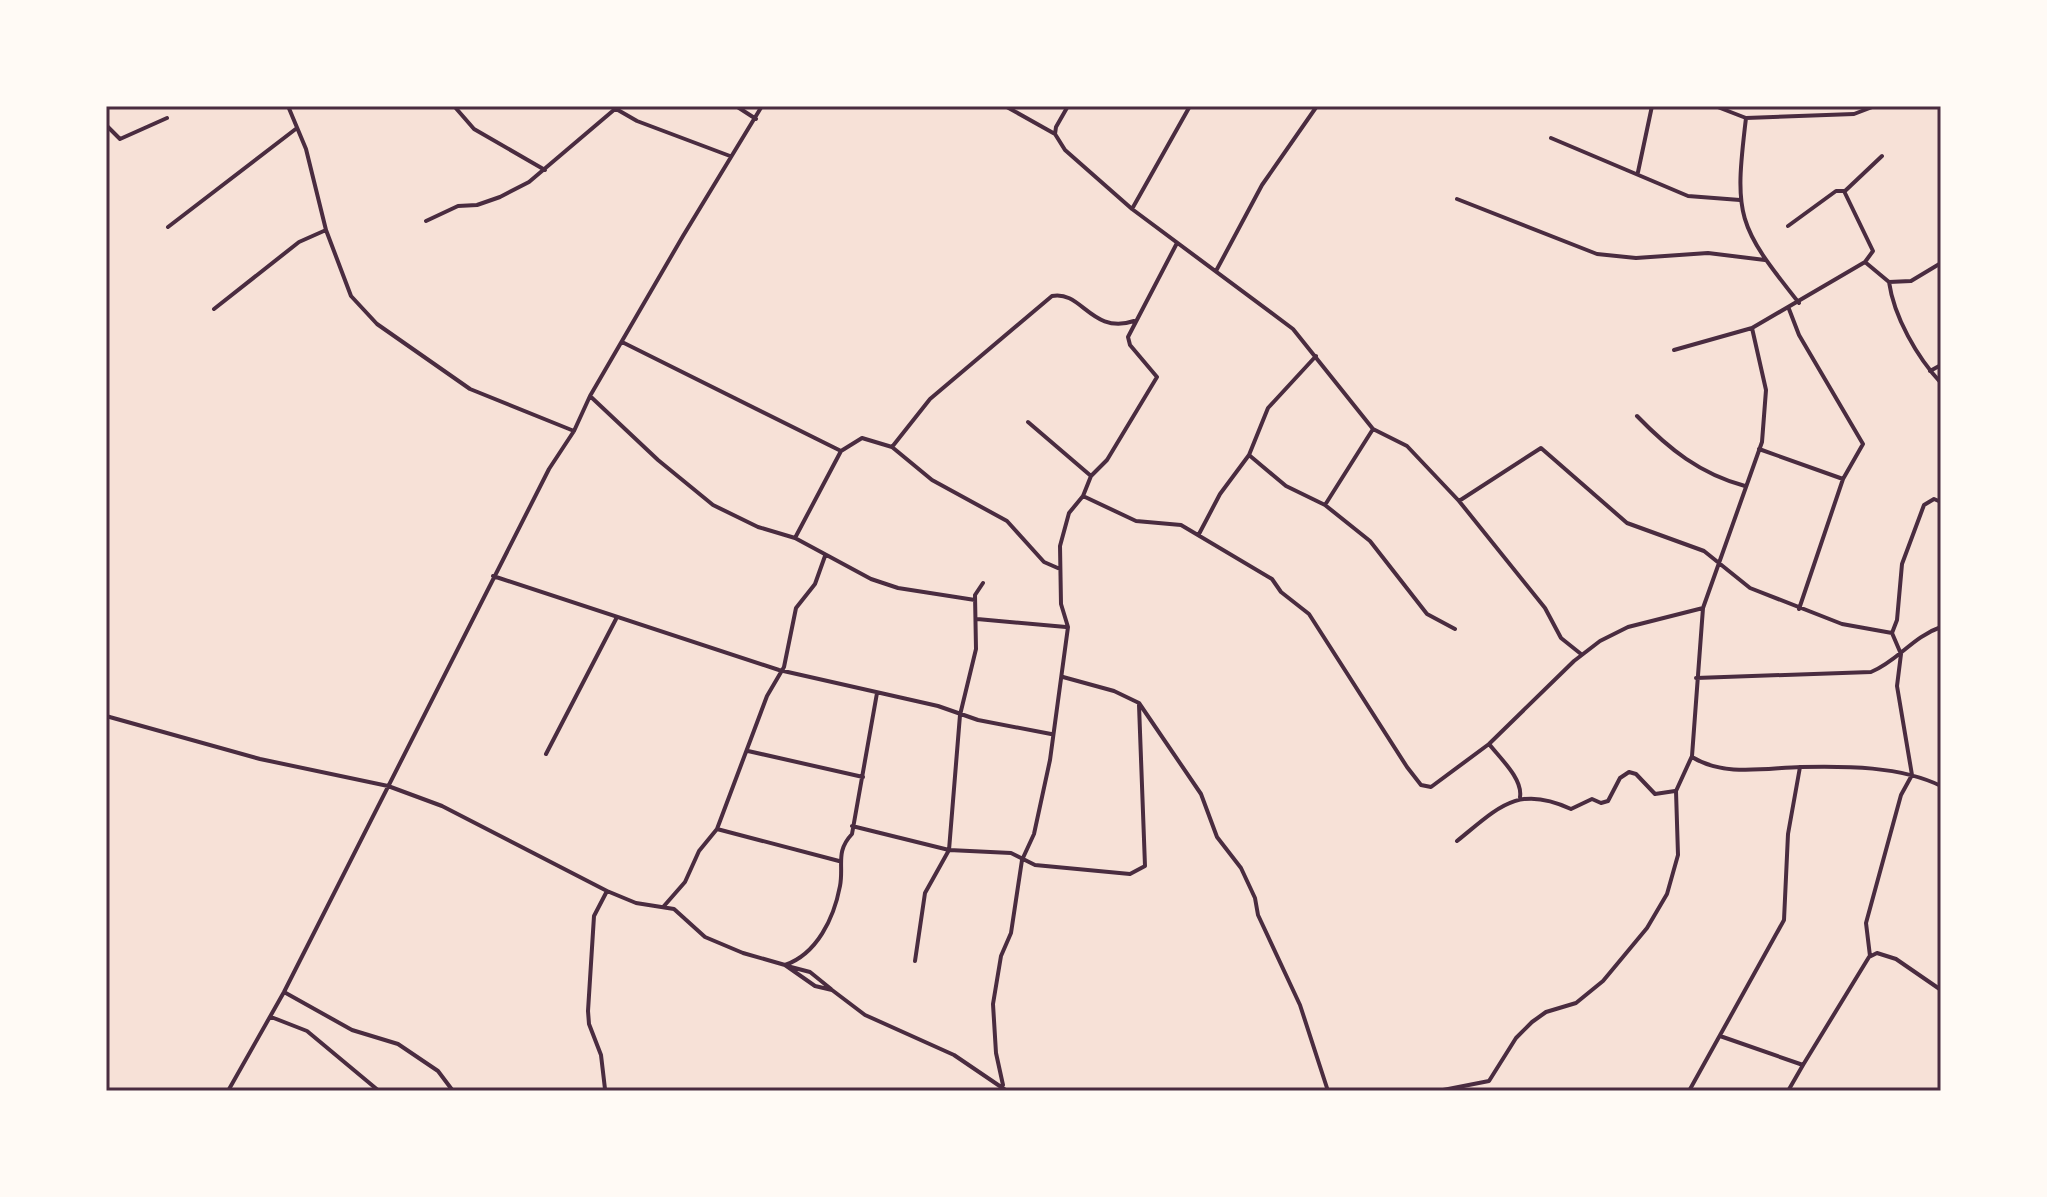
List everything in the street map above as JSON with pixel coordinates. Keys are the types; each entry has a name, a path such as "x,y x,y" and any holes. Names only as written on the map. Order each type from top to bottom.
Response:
{"street":[{"path":"288,106 306,149 326,230 351,296 377,324 470,389 574,431"},
{"path":"454,106 474,129 545,170"},
{"path":"736,106 756,119"},
{"path":"228,1091 284,992 549,469 762,106"},
{"path":"1005,106 1055,134 1065,150 1132,209 1293,329 1373,429 1407,446 1459,501 1545,608 1561,638 1581,654"},
{"path":"1055,134 1068,106"},
{"path":"1132,209 1190,106"},
{"path":"1216,271 1262,185 1317,106"},
{"path":"1345,106 1359,106"},
{"path":"1638,172 1652,106"},
{"path":"1715,106 1746,118 1854,114 1875,106"},
{"path":"426,221 458,206 477,205 500,197 545,170 613,108 730,156"},
{"path":"106,125 120,139 167,118"},
{"path":"1746,118 1740,200 1743,220 1765,260 1799,303"},
{"path":"168,227 297,128"},
{"path":"1551,138 1638,172 1688,196 1740,200"},
{"path":"1788,226 1836,191 1845,191 1882,156"},
{"path":"1674,350 1752,328 1865,262 1873,251 1845,191"},
{"path":"1457,199 1597,254 1636,258 1708,253 1765,260"},
{"path":"214,309 299,242 326,230"},
{"path":"1005,1089 996,1053 993,1004 1001,956 1011,933 1022,860 1034,834 1045,789 1062,676 1061,654 1068,627 1061,604 1060,546 1069,513 1083,496 1091,476 1107,460 1157,377 1130,345 1128,337 1177,243"},
{"path":"1865,262 1889,282 1911,281 1941,263"},
{"path":"1889,282 1892,304 1930,371 1941,383"},
{"path":"892,447 930,399 1052,296 1067,296 1094,318 1107,324 1134,321"},
{"path":"1789,309 1799,335 1861,438 1861,450 1843,479 1799,609"},
{"path":"1438,1091 1489,1081 1516,1038 1532,1022 1546,1012 1576,1003 1603,981 1647,928 1667,894 1678,855 1676,791 1692,756 1703,608 1759,449 1766,390 1752,328"},
{"path":"622,342 841,451"},
{"path":"1199,534 1220,494 1249,455 1268,408 1316,356"},
{"path":"1930,371 1941,365"},
{"path":"590,396 658,460 713,505 758,527 795,538 871,579 898,588 975,600"},
{"path":"1637,416 1662,442 1691,463 1718,479 1745,486"},
{"path":"1028,422 1091,476"},
{"path":"1325,505 1373,429"},
{"path":"795,538 841,451 862,438 892,447 932,480 1007,521 1044,562 1061,569"},
{"path":"1459,501 1541,448 1627,523 1704,551 1717,565 1750,588 1842,624 1892,633"},
{"path":"1759,449 1843,479"},
{"path":"1249,455 1286,486 1325,505 1370,541 1427,614 1455,629"},
{"path":"1083,496 1136,521 1181,525 1272,579 1281,592 1309,614 1421,785 1431,787 1489,744 1581,654 1628,627 1703,608"},
{"path":"1870,956 1866,923 1901,795 1912,775 1897,686 1901,654 1892,633 1897,620 1902,564 1924,505 1934,499 1941,502"},
{"path":"664,906 685,882 699,851 717,829 779,670 784,667 796,608 815,584 825,556"},
{"path":"493,576 616,619 686,637 779,670 1051,734"},
{"path":"915,961 925,893 949,850 960,715 976,649 975,600 983,583"},
{"path":"546,754 616,619"},
{"path":"977,619 1068,627"},
{"path":"1696,678 1871,672 1901,654 1910,643 1941,627"},
{"path":"1062,676 1114,691 1139,703 1201,794 1217,837 1241,868 1300,1005 1328,1091"},
{"path":"785,965 795,962 829,925 840,886 840,849 852,834 866,741 877,693"},
{"path":"852,826 949,850 1011,853 1035,865 1130,874 1145,866 1139,703"},
{"path":"106,716 260,759 388,786 442,806 607,891 636,903 664,906 686,917 705,937 743,953 810,972 854,1009 954,1055 1005,1089"},
{"path":"1489,744 1517,780 1520,797"},
{"path":"748,751 863,777"},
{"path":"1692,756 1719,767 1761,771 1800,767 1865,768 1912,775 1941,786"},
{"path":"1689,1091 1784,920 1786,857 1800,767"},
{"path":"1457,841 1520,797 1550,798 1571,809 1592,799 1601,803 1608,801 1620,778 1629,772 1636,774 1655,794 1676,791"},
{"path":"717,829 839,861"},
{"path":"605,1089 601,1055 589,1024 588,1011 594,916 607,891"},
{"path":"1788,1091 1870,956 1877,953 1896,959 1941,990"},
{"path":"785,965 815,986 832,990"},
{"path":"284,992 352,1030 398,1044 438,1071 453,1091"},
{"path":"271,1017 307,1031 379,1091"},
{"path":"1720,1036 1803,1065"}]}
